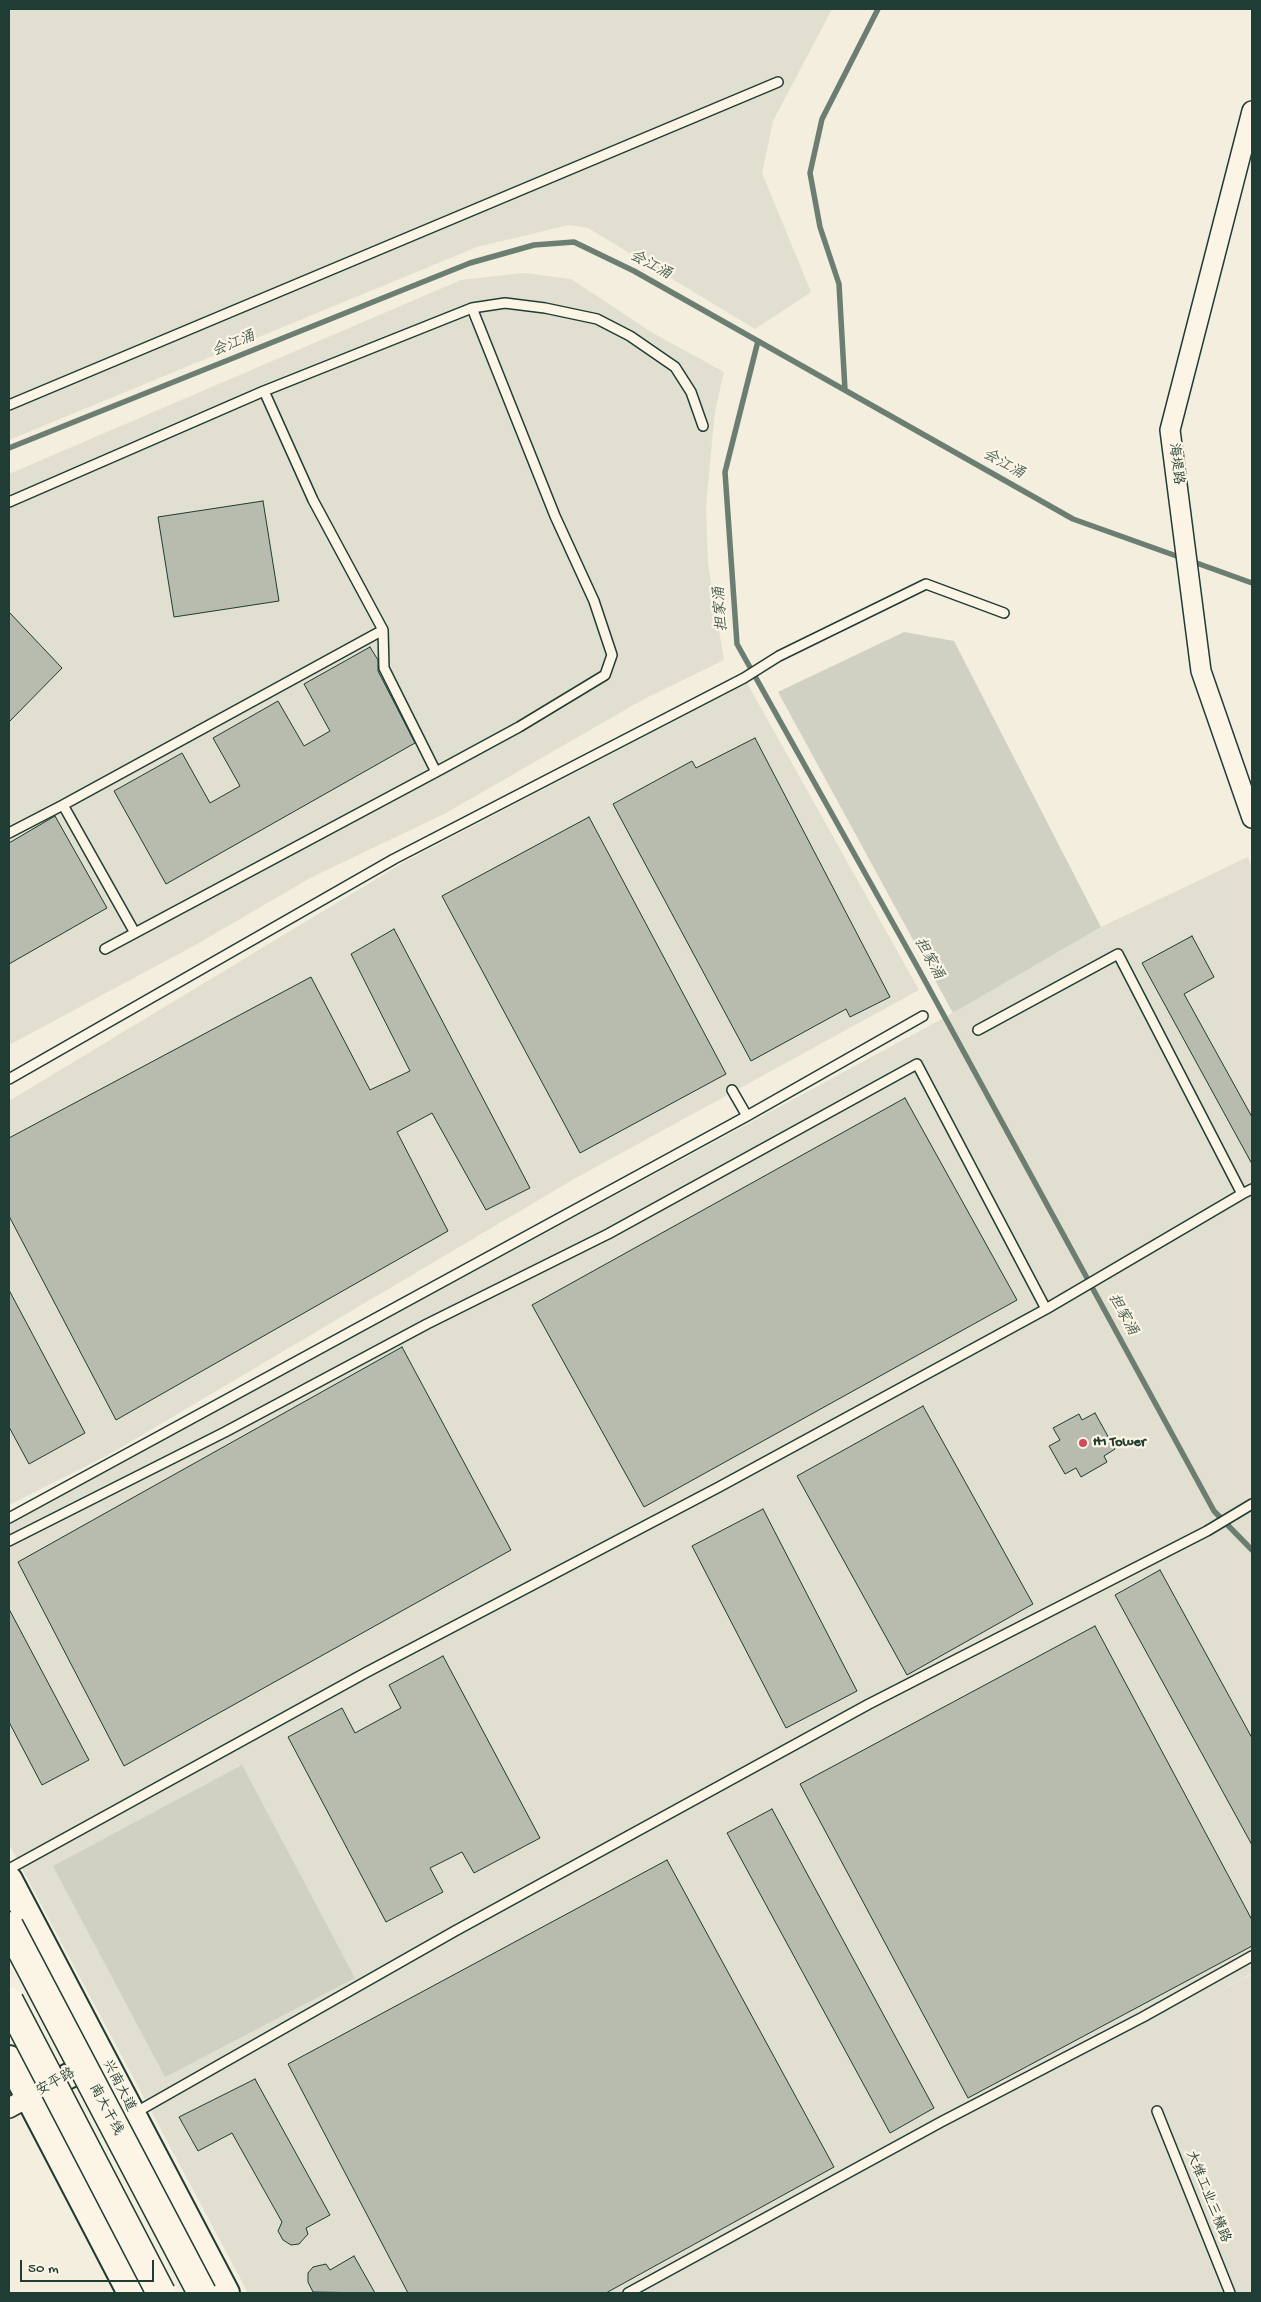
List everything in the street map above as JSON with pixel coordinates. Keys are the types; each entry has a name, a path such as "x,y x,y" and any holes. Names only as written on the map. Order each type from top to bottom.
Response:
{"highway":[{"name":"南大干线","path":"9,1926 202,2293"},
{"path":"9,2000 161,2293"}],"main road":[{"name":"兴南大道","path":"9,1880 226,2293"},
{"path":"9,2058 19,2103 131,2293"}],"street":[{"name":"海堤路","path":"1252,111 1170,430 1201,671 1252,818"},
{"name":"安平路","path":"19,2103 103,2057"}],"lane":[{"path":"9,405 778,82"},
{"path":"9,502 264,391 472,308 505,303 546,308 597,319 630,336 675,366 691,392 703,426"},
{"path":"105,949 436,772 583,689 604,675 612,655 594,601 555,516 472,308"},
{"path":"264,391 314,500 383,630 384,668 436,772"},
{"path":"9,1079 394,859 744,678 779,656 926,584 1004,614"},
{"path":"9,834 383,630"},
{"path":"63,805 134,933"},
{"path":"978,1030 1118,954 1242,1194"},
{"path":"9,1518 747,1116 923,1016"},
{"path":"9,1541 225,1432 427,1324 608,1234 917,1064 1046,1309"},
{"path":"732,1090 747,1116"},
{"path":"9,1868 367,1672 719,1487 1046,1309 1252,1189"},
{"path":"133,2114 455,1931 868,1704 1213,1527 1252,1504"},
{"path":"628,2293 941,2122 1143,2017 1252,1956"},
{"name":"大维工业三横路","path":"1157,2112 1230,2293"}],"shaded area":[{"path":"9,9 832,9 773,121 762,173 811,292 755,329 588,228 569,225 477,247 9,440"},
{"path":"524,273 571,279 651,332 724,372 715,411 706,506 708,564 724,660 644,699 446,813 310,878 199,943 9,1045 9,474 461,280"},
{"path":"904,632 954,641 1101,927 953,1013 778,692"},
{"path":"747,683 919,990 574,1179 110,1454 9,1505 9,1101 406,861"},
{"path":"1248,857 1252,869 1252,1973 1197,2004 1252,1974 1252,2293 248,2293 9,1844 9,1523 953,1013 1101,927"},
{"path":"242,1765 355,1978 165,2077 53,1866"}],"building":[{"path":"263,501 279,601 174,617 158,517"},
{"path":"9,612 62,668 9,722"},
{"path":"370,647 378,660 378,671 415,743 166,884 114,791 182,753 210,803 240,786 213,738 278,701 304,746 330,731 304,684"},
{"path":"755,738 890,997 850,1017 846,1009 751,1061 613,804 692,761 696,768"},
{"path":"55,816 107,908 9,964 9,843"},
{"path":"589,817 726,1074 580,1153 442,896"},
{"path":"394,929 530,1188 486,1210 432,1113 397,1132 448,1231 116,1420 9,1216 9,1138 311,977 370,1090 410,1071 351,954"},
{"path":"1192,936 1214,977 1184,994 1252,1117 1252,1164 1142,963"},
{"path":"905,1098 1017,1300 644,1507 532,1305"},
{"path":"9,1290 85,1433 29,1464 9,1427"},
{"path":"402,1347 511,1550 124,1766 18,1562"},
{"path":"923,1406 1033,1604 907,1675 797,1476"},
{"name":"H1 Tower","path":"1095,1413 1115,1449 1104,1456 1107,1462 1081,1477 1076,1468 1065,1474 1049,1446 1060,1440 1053,1428 1079,1414 1082,1420"},
{"path":"763,1509 857,1691 786,1728 692,1546"},
{"path":"1160,1570 1252,1738 1252,1845 1115,1595"},
{"path":"9,1609 89,1760 42,1785 9,1722"},
{"path":"1095,1626 1252,1920 1252,1946 968,2098 800,1784"},
{"path":"443,1656 540,1838 474,1873 462,1852 430,1868 443,1892 386,1922 288,1737 342,1708 355,1733 401,1708 389,1685"},
{"path":"772,1809 934,2108 890,2133 727,1833"},
{"path":"667,1860 834,2167 606,2293 408,2293 288,2064"},
{"path":"255,2079 330,2215 306,2228 308,2234 299,2244 291,2245 283,2240 278,2231 282,2222 232,2133 198,2151 179,2117"},
{"path":"354,2256 375,2293 313,2292 308,2282 308,2273 313,2267 326,2264 330,2270"}],"waterway":[{"path":"845,390 839,284 820,227 810,173 822,119 878,9"},
{"name":"会江涌","path":"9,448 470,263 534,245 574,242 634,271 1073,519 1182,558"},
{"name":"担家涌","path":"758,341 725,472 737,644 918,968 1214,1511 1252,1550"},
{"name":"会江涌","path":"1191,561 1252,583"}],"place":[{"name":"H1 Tower","path":"1083,1443"}]}
